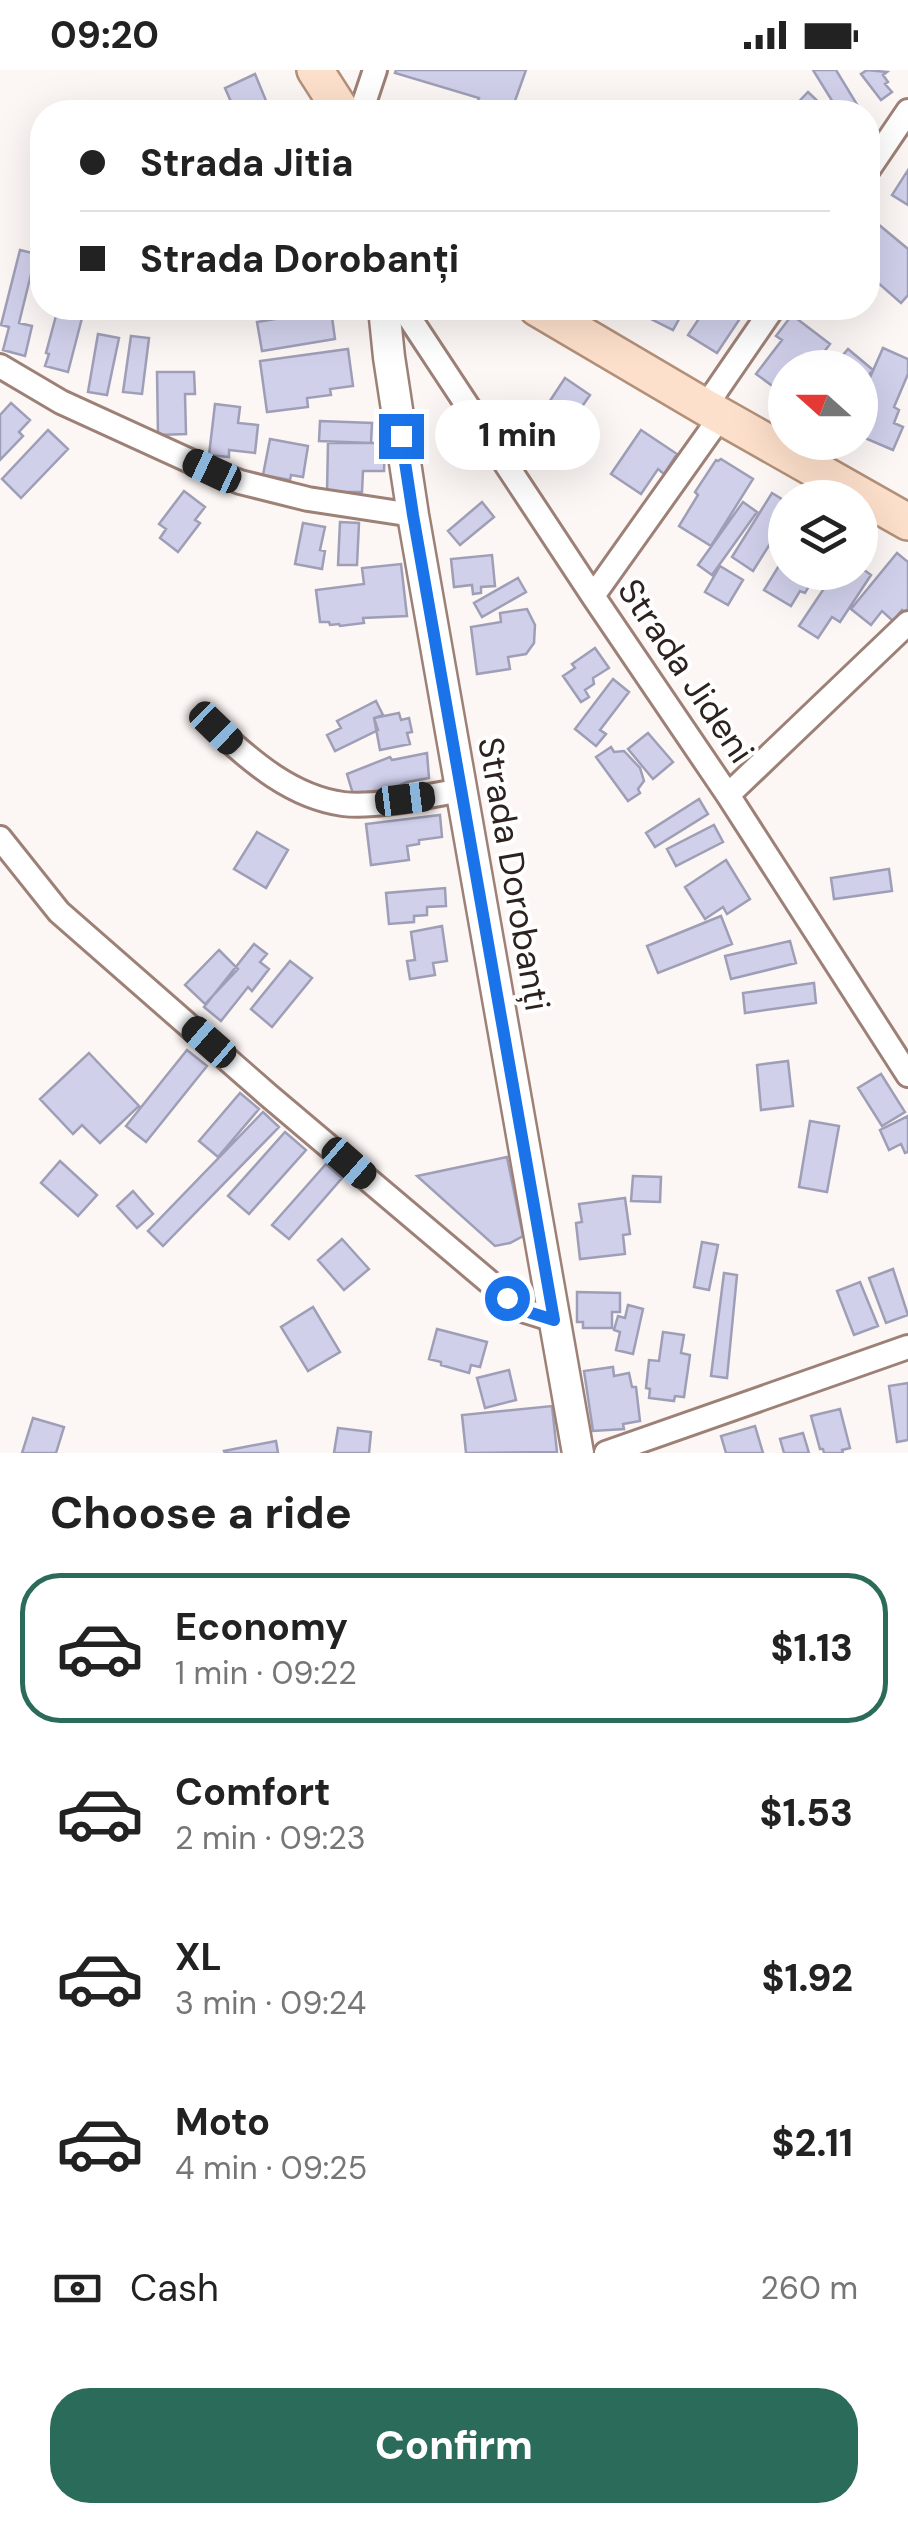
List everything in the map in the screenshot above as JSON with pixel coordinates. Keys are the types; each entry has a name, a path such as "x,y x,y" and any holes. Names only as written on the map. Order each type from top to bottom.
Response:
{"main road":[{"path":"315,70 334,100"},
{"name":"Strada Dorobanți","path":"385,320 413,515 578,1453"},
{"path":"557,320 908,522"}],"street":[{"path":"365,100 375,70"},
{"path":"880,152 908,111"},
{"name":"Strada Jideni","path":"411,320 728,794 908,1074"},
{"path":"592,596 713,412 766,320"},
{"path":"0,366 61,402 226,476 308,499 413,515"},
{"path":"728,794 908,623"},
{"path":"216,728 273,776 325,799 360,804 461,790"},
{"path":"0,838 59,912 238,1068 507,1298 525,1311 554,1320"},
{"path":"606,1453 908,1348"}],"building":[{"path":"526,70 515,100 478,100 395,73"},
{"path":"813,70 836,70 854,100 832,100"},
{"path":"867,70 887,72 883,75 888,82 885,84 892,92 881,100 861,74"},
{"path":"255,74 266,100 230,100 225,88"},
{"path":"808,92 816,100 800,100"},
{"path":"908,170 908,205 892,195"},
{"path":"880,226 908,249 908,295 901,303 880,285"},
{"path":"20,250 30,252 30,278 19,323 32,326 25,356 3,350 9,327 1,325"},
{"path":"55,320 81,320 68,372 45,366 49,354 46,353"},
{"path":"332,320 335,339 262,351 257,322"},
{"path":"653,320 678,320 673,330"},
{"path":"698,320 739,320 717,353 688,335"},
{"path":"788,320 799,320 830,344 826,350 774,350 782,340 776,336"},
{"path":"98,334 119,338 107,395 88,392"},
{"path":"131,336 149,338 142,394 123,392"},
{"path":"883,348 908,359 908,374 894,407 899,410 894,423 903,427 893,450 878,444 878,359"},
{"path":"348,349 353,386 330,389 331,395 307,398 308,407 267,412 260,361"},
{"path":"768,358 768,383 756,374"},
{"path":"157,372 194,372 195,394 185,394 186,434 158,435"},
{"path":"565,378 590,395 581,408 587,412 567,442 536,422"},
{"path":"11,403 30,420 19,432 23,436 0,460 0,415"},
{"path":"215,404 240,407 238,423 258,425 255,453 229,450 229,457 209,455"},
{"path":"320,421 372,423 371,443 319,441"},
{"path":"48,430 68,449 21,498 2,479"},
{"path":"641,430 677,454 664,474 658,469 641,494 611,474"},
{"path":"270,439 308,446 303,477 291,475 290,480 263,475"},
{"path":"328,443 385,443 384,471 363,471 362,492 327,492"},
{"path":"721,459 753,479 711,546 679,526 698,495 695,492 716,460"},
{"path":"184,491 205,507 195,520 200,523 178,552 160,538 166,529 159,524"},
{"path":"768,499 768,547 753,571 732,557"},
{"path":"482,502 494,517 460,545 448,531"},
{"path":"743,502 757,512 712,575 698,565"},
{"path":"340,522 359,523 357,565 338,565"},
{"path":"303,523 325,527 320,550 325,551 322,569 295,564"},
{"path":"897,553 908,562 908,615 902,610 893,621 882,611 871,625 851,609 867,590 878,590 878,576"},
{"path":"492,555 495,586 481,587 481,593 473,594 472,585 454,587 451,559"},
{"path":"401,564 407,616 363,618 364,623 340,626 320,622 316,590 364,584 362,568"},
{"path":"720,566 743,580 728,605 705,592"},
{"path":"518,578 526,592 482,617 474,603"},
{"path":"768,584 768,590 807,590 800,591 791,606 764,590"},
{"path":"823,590 861,590 840,622 832,617 818,638 799,626"},
{"path":"527,609 535,625 534,643 526,654 508,657 510,669 477,674 471,627 501,622 500,613"},
{"path":"595,648 609,668 593,678 594,684 585,690 589,697 581,702 563,676 575,668 572,664"},
{"path":"613,679 629,692 600,730 606,734 596,746 575,729"},
{"path":"376,701 383,715 374,718 378,730 335,751 327,735 341,728 337,721"},
{"path":"399,713 401,720 409,718 410,744 380,750 374,718"},
{"path":"648,733 673,762 653,779 628,749"},
{"path":"611,747 614,752 624,751 640,768 644,781 638,789 640,793 628,801 596,757"},
{"path":"427,753 429,778 407,782 366,799 362,792 353,794 347,774 390,757 392,760"},
{"path":"699,799 708,814 655,847 646,833"},
{"path":"440,815 442,837 407,846 409,860 371,865 366,824"},
{"path":"714,825 723,842 676,866 667,849"},
{"path":"257,832 288,850 266,888 234,869"},
{"path":"726,860 750,899 727,914 723,907 705,919 685,887"},
{"path":"889,869 892,891 834,899 831,878"},
{"path":"445,888 446,906 427,907 427,915 414,916 414,922 389,924 386,893"},
{"path":"721,916 732,944 658,973 647,946"},
{"path":"442,926 447,961 433,963 435,975 410,979 407,961 415,960 411,932"},
{"path":"790,941 796,963 731,979 725,956"},
{"path":"254,944 267,954 260,962 269,969 252,991 248,987 221,1021 204,1007"},
{"path":"219,950 238,969 205,1004 185,985"},
{"path":"290,961 312,978 272,1027 251,1009"},
{"path":"814,983 816,1003 745,1013 743,993"},
{"path":"187,1050 207,1066 146,1142 126,1126"},
{"path":"89,1053 139,1106 100,1143 82,1125 73,1134 40,1099"},
{"path":"788,1061 793,1106 761,1110 757,1065"},
{"path":"881,1074 905,1112 882,1126 858,1088"},
{"path":"240,1093 259,1109 218,1157 199,1141"},
{"path":"263,1112 279,1127 163,1246 148,1231"},
{"path":"908,1116 908,1152 901,1144 889,1150 880,1130"},
{"path":"810,1121 839,1126 827,1192 799,1187"},
{"path":"285,1132 306,1150 249,1214 228,1196"},
{"path":"507,1157 523,1236 510,1243 495,1246 417,1176"},
{"path":"60,1161 97,1195 78,1216 41,1183"},
{"path":"326,1164 342,1178 289,1239 272,1225"},
{"path":"633,1176 661,1177 660,1202 631,1201"},
{"path":"133,1191 153,1214 137,1228 117,1206"},
{"path":"625,1198 630,1234 623,1235 625,1254 580,1259 576,1223 582,1222 579,1204"},
{"path":"342,1239 369,1269 344,1290 318,1260"},
{"path":"702,1242 718,1245 709,1290 694,1287"},
{"path":"893,1269 908,1315 886,1323 869,1278"},
{"path":"724,1273 737,1275 727,1378 711,1376"},
{"path":"860,1282 878,1326 854,1335 837,1291"},
{"path":"577,1292 620,1293 620,1312 612,1312 612,1328 583,1328 583,1322 577,1322"},
{"path":"628,1305 643,1309 633,1354 616,1350 620,1332 614,1330 618,1316 625,1318"},
{"path":"313,1307 340,1352 308,1371 281,1327"},
{"path":"437,1329 487,1342 480,1367 471,1365 469,1373 429,1359"},
{"path":"663,1332 684,1335 681,1353 690,1355 684,1397 675,1396 674,1401 649,1398 650,1389 646,1388 649,1360 659,1361"},
{"path":"613,1367 614,1376 629,1373 632,1387 636,1387 640,1421 623,1424 624,1429 593,1431 584,1371"},
{"path":"509,1370 516,1400 485,1408 477,1378"},
{"path":"908,1383 908,1440 897,1442 889,1386"},
{"path":"552,1406 557,1452 466,1453 462,1415"},
{"path":"840,1409 850,1448 842,1450 843,1453 824,1453 811,1416"},
{"path":"33,1418 64,1427 56,1453 22,1453"},
{"path":"755,1426 763,1453 726,1453 721,1436"},
{"path":"338,1428 371,1432 369,1453 334,1453"},
{"path":"803,1433 809,1453 784,1453 780,1439"},
{"path":"276,1441 278,1453 224,1451"}],"route":[{"path":"401,436 554,1320 525,1311 507,1298"}]}
